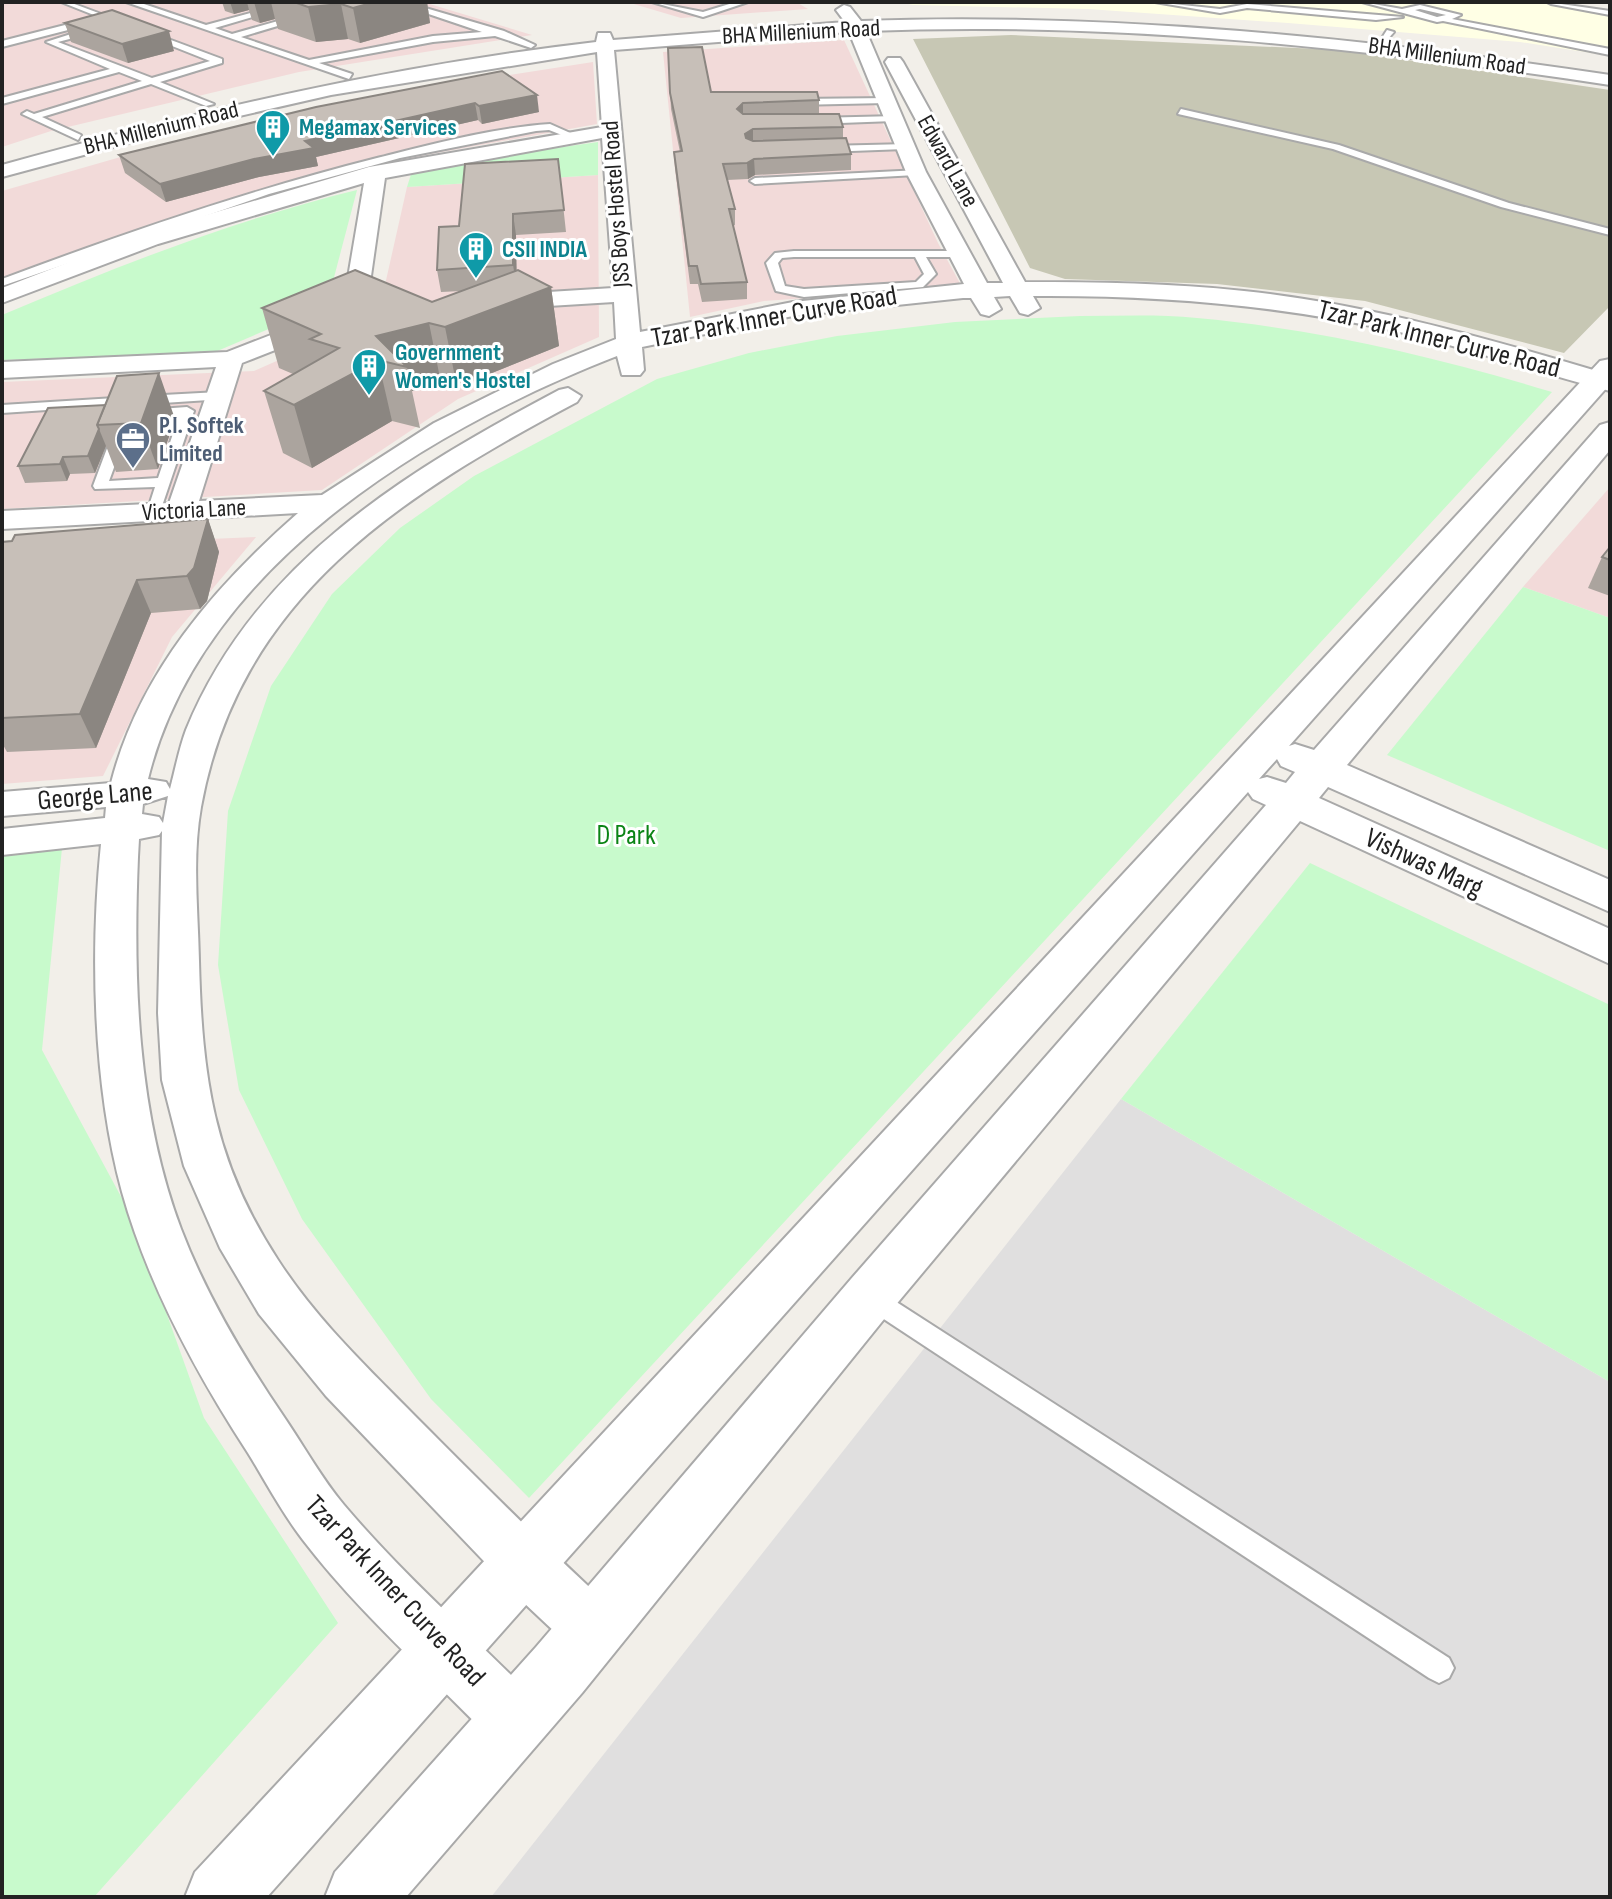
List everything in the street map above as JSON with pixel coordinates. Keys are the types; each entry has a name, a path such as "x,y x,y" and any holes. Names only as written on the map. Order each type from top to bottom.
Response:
{"street":[{"name":"BHA Millenium Road","path":"856,16 973,25 1242,34 1398,49 1610,80"},
{"name":"BHA Millenium Road","path":"2,158 209,104 531,45 614,41 856,16 1149,21 1390,33 1610,69"},
{"name":"Edward Lane","path":"856,16 916,172 985,300"},
{"name":"Edward Lane","path":"856,16 1023,298"},
{"name":"BHA Millenium Road","path":"2,171 131,134 272,100 614,41"},
{"name":"JSS Boys Hostel Road","path":"614,41 611,131 623,294 643,347"},
{"name":"JSS Boys Hostel Road","path":"613,155 635,153 614,41"},
{"path":"2,296 162,235 275,198 376,171 504,145 611,131"},
{"path":"354,311 376,171"},
{"name":"Tzar Park Inner Curve Road","path":"515,1721 446,1648 417,1623 321,1519 242,1399 164,1249 144,1188 119,1006 116,863 136,753 162,695 200,631 280,543 318,510 403,450 477,410 569,366 848,300 985,300 1194,293 1293,304 1434,332 1604,393"},
{"path":"480,303 623,294"},
{"path":"2,370 231,359 354,311 386,309"},
{"name":"Tzar Park Inner Curve Road","path":"593,1629 523,1565 314,1347 262,1277 219,1201 186,1095 179,989 177,867 185,804 197,749 234,659 278,601 328,549 379,507 510,426 573,393 643,347"},
{"path":"168,511 219,396 231,359"},
{"path":"220,1897 1253,761 1604,393"},
{"path":"360,1897 515,1721 870,1296 1307,785 1604,393"},
{"path":"477,410 510,426"},
{"name":"Victoria Lane","path":"2,534 379,507"},
{"name":"Victoria Lane","path":"2,520 168,511 318,510"},
{"name":"Vishwas Marg","path":"1253,761 1307,785 1610,897"},
{"name":"Vishwas Marg","path":"1307,785 1610,948"},
{"name":"George Lane","path":"2,804 126,812"},
{"name":"George Lane","path":"2,842 126,812 185,804"}],"lane":[{"path":"130,2 349,76"},
{"path":"206,28 300,2"},
{"path":"232,37 354,2"},
{"path":"397,2 531,45"},
{"path":"655,2 703,15 744,2"},
{"path":"1159,2 1220,11 1247,4 1376,18 1402,14 1420,7 1607,45"},
{"path":"1366,2 1402,14 1607,45"},
{"path":"1551,2 1610,11"},
{"path":"1578,2 1610,11"},
{"path":"33,117 219,61 64,3"},
{"path":"2,34 88,12"},
{"path":"1390,33 1402,14"},
{"path":"1447,20 1457,15"},
{"path":"2,44 104,18"},
{"path":"120,23 50,42 209,104"},
{"path":"308,63 433,39 501,33"},
{"path":"2,52 31,46"},
{"path":"44,52 58,58"},
{"path":"84,69 97,75"},
{"path":"2,102 119,69"},
{"path":"2,102 78,137"},
{"path":"790,102 892,114"},
{"path":"1181,112 1322,143 1505,205 1610,232"},
{"path":"806,125 892,114"},
{"path":"2,283 212,206 309,177 401,154 536,128 550,127 572,136"},
{"path":"814,152 906,149"},
{"path":"755,181 916,172"},
{"path":"920,256 930,274 919,285 804,293 780,289 772,263 779,255 794,254 960,254"},
{"path":"2,409 219,396"},
{"path":"164,482 100,486 127,415 187,411 164,482 168,511"},
{"path":"870,1296 1439,1668"}],"shaded area":[{"path":"2,2 423,2 532,35 299,72 51,131 2,147"},
{"path":"627,2 796,2 808,9 681,18"},
{"path":"898,2 1562,2 1610,11 1610,56 1520,42 1288,23 1088,9 913,5"},
{"path":"1011,35 1340,50 1610,90 1610,306 1564,353 1365,301 1217,284 1065,279 1030,268 913,39"},
{"path":"844,40 938,243 962,287 764,301 690,317 663,52"},
{"path":"593,62 597,124 426,155 310,183 116,245 2,291 2,191 152,148 415,90"},
{"path":"598,175 599,337 458,399 322,490 2,509 2,382 254,371 378,316 407,187"},
{"path":"1610,487 1610,618 1523,587"},
{"path":"256,537 172,637 103,776 2,784 2,548"},
{"path":"1121,1099 1610,1382 1610,1897 491,1897"}],"green space":[{"path":"598,142 598,175 407,187 413,168"},
{"path":"357,190 327,304 215,352 2,360 2,315 177,245 266,215"},
{"name":"D Park","path":"1080,316 1183,317 1287,329 1421,356 1552,392 529,1498 431,1399 302,1219 239,1090 218,965 228,811 271,686 332,594 400,528 474,476 657,379 749,353 837,336 955,322"},
{"path":"1523,587 1610,618 1610,851 1387,755"},
{"path":"63,838 42,1050 132,1217 204,1418 338,1623 94,1897 2,1897 2,842"},
{"path":"1310,863 1610,1005 1610,1382 1121,1099"}],"building":[{"path":"294,2 375,2 353,8 341,4 308,7"},
{"path":"112,10 169,31 122,44 65,23"},
{"path":"702,47 711,92 817,92 819,100 743,103 737,109 743,114 839,114 843,127 753,129 745,134 746,138 753,141 846,138 851,154 754,159 747,163 723,164 735,209 729,209 747,282 701,284 697,266 689,266 674,152 682,151 670,93 668,48"},
{"path":"502,71 537,95 479,106 475,103 305,141 314,148 254,159 160,184 119,155 316,107"},
{"path":"558,159 564,210 513,214 513,265 437,270 439,227 459,226 465,164"},
{"path":"355,270 432,302 518,270 551,287 445,327 429,323 376,336 407,367 378,360 294,405 264,391 339,348 310,339 321,334 262,308"},
{"path":"159,373 141,423 97,425 117,376"},
{"path":"105,405 88,456 63,457 60,464 18,466 48,408"},
{"path":"208,519 194,568 187,576 137,580 80,714 2,718 2,542 12,541 15,535"},
{"path":"1610,547 1610,560 1602,557"}],"place":[{"name":"Megamax Services","path":"273,158"},
{"name":"CSII INDIA","path":"476,280"},
{"name":"Government Women's Hostel","path":"369,397"},
{"name":"P.I. Softek Limited","path":"133,470"}]}
